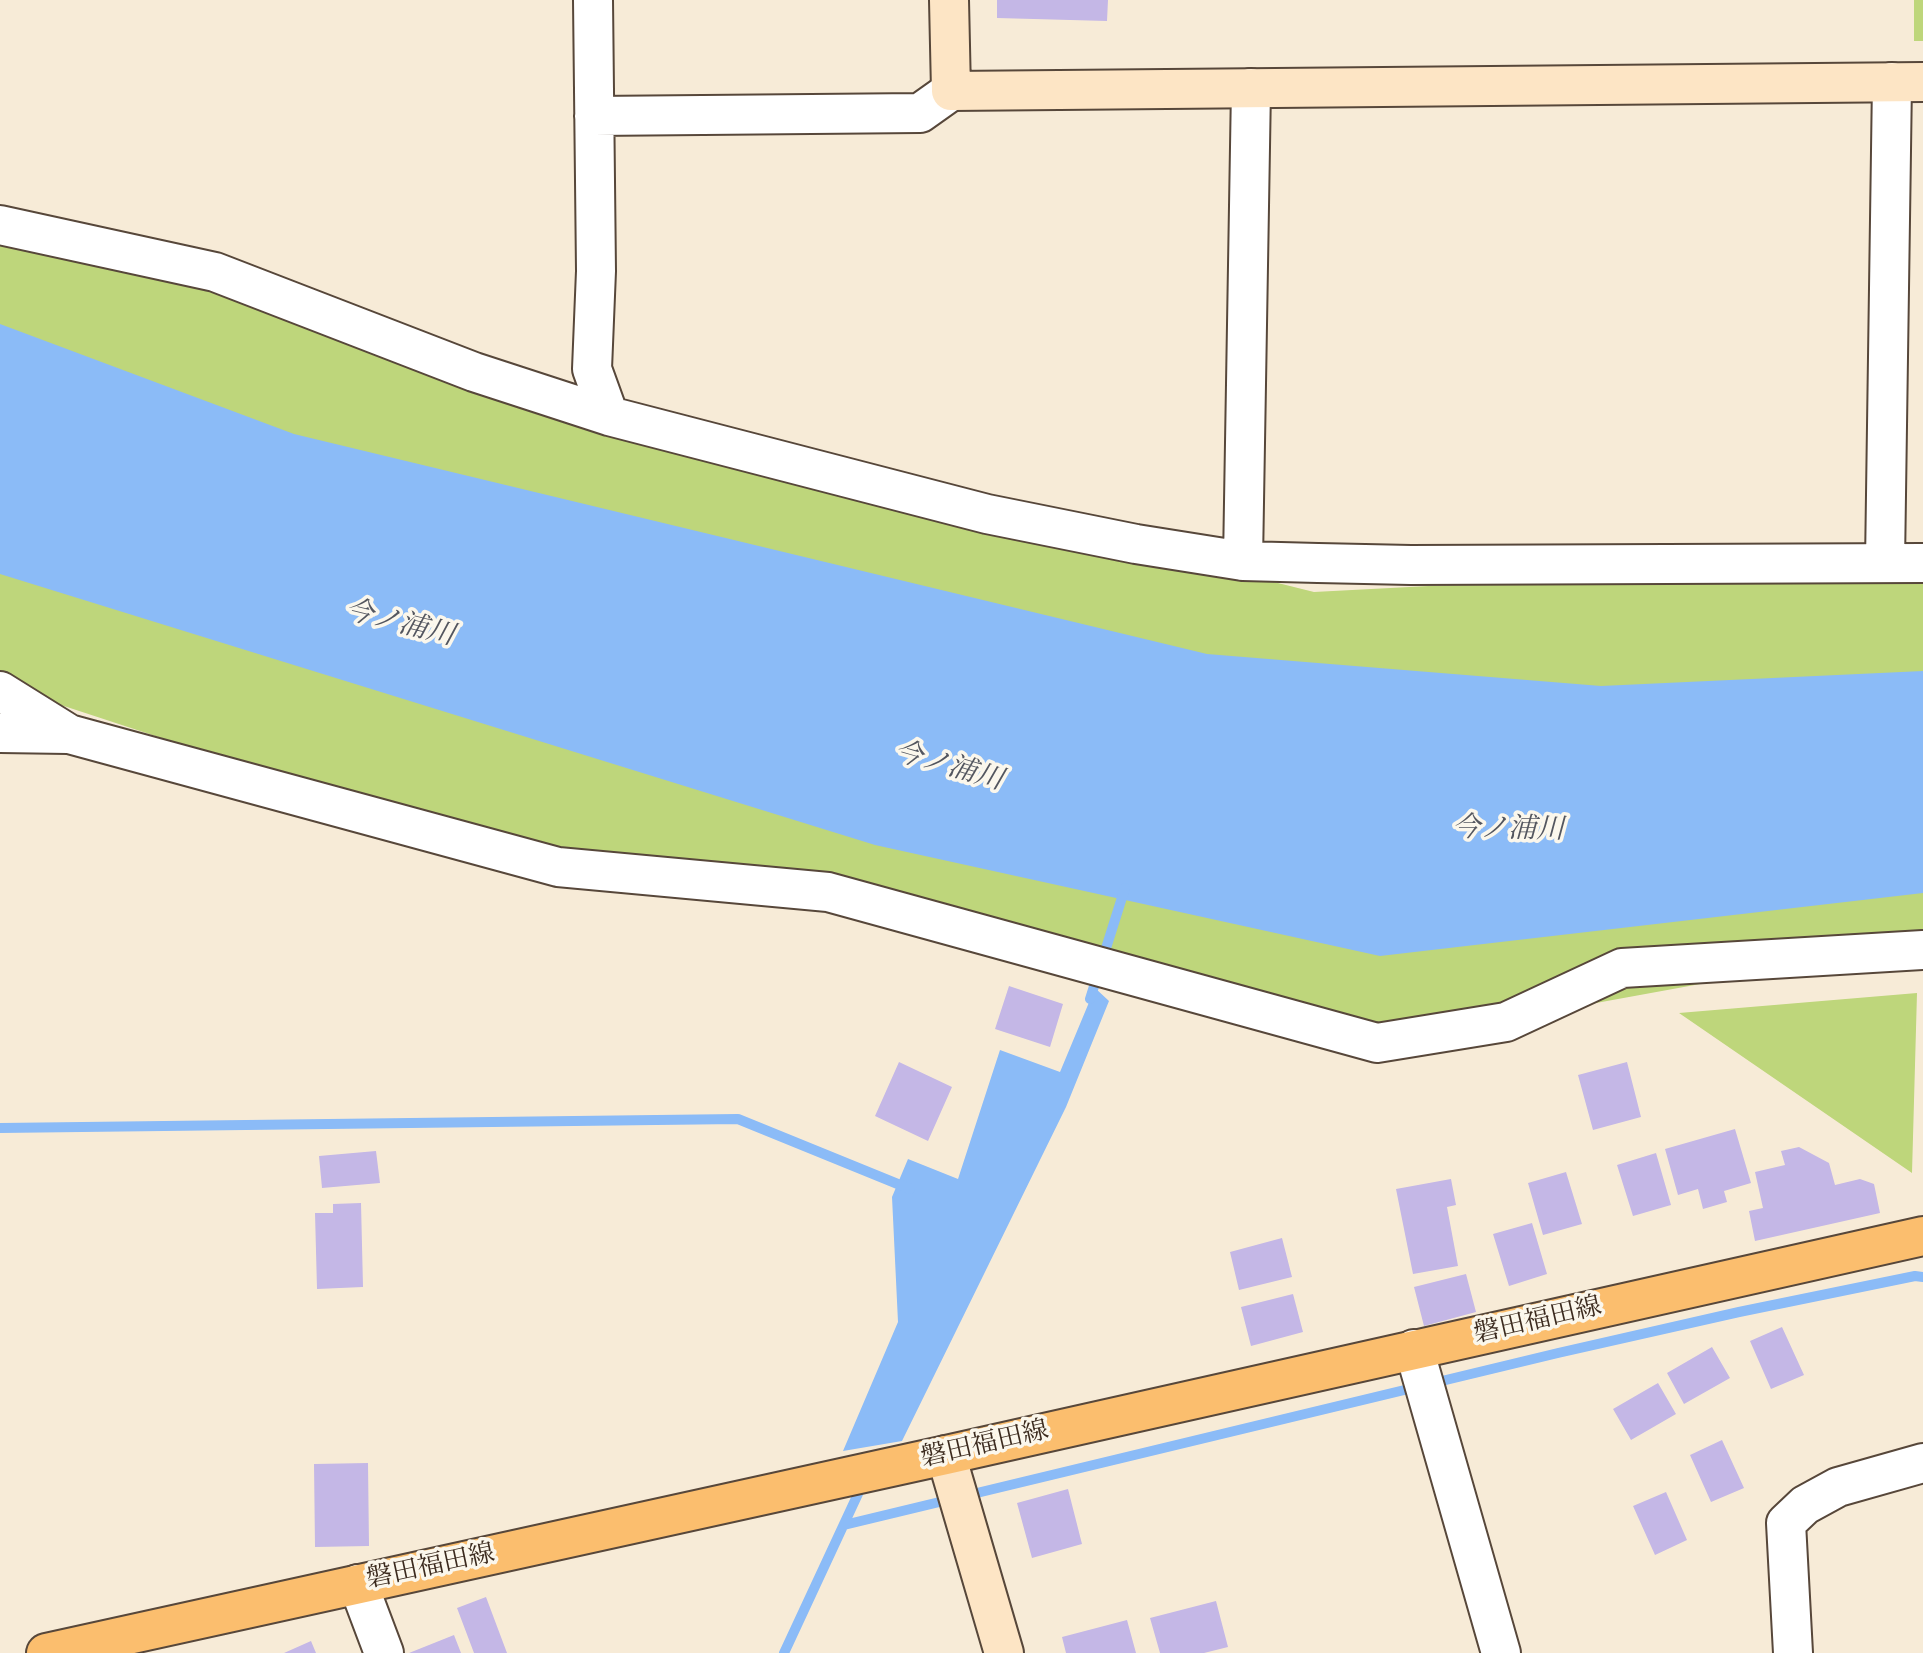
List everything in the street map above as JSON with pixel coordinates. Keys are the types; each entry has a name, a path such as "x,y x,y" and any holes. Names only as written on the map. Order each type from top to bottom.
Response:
{"main road":[{"name":"磐田福田線","path":"46,1653 1923,1236"}],"street":[{"path":"593,0 596,271 592,369 609,416"},
{"path":"949,0 951,91"},
{"path":"594,116 920,113 951,91 1908,82 1885,563"},
{"path":"1242,561 1251,88"},
{"path":"0,225 215,272 474,372 609,416 987,514 1136,544 1242,561 1410,565 1923,564"},
{"path":"0,691 69,734"},
{"path":"0,733 69,734 558,867 828,892 1377,1043 1506,1022 1622,968 1923,950"},
{"path":"1414,1349 1500,1653"},
{"path":"946,1455 1004,1653"},
{"path":"1793,1653 1786,1523 1805,1505 1838,1487 1923,1463"},
{"path":"358,1584 384,1653"}],"green space":[{"path":"1914,0 1923,0 1923,41 1914,41"},
{"path":"0,245 273,294 652,427 1314,592 1923,561 1923,954 1870,953 1377,1043 930,920 530,859 0,685"},
{"path":"1917,993 1912,1173 1679,1013"}],"water":[{"name":"今ノ浦川","path":"0,324 294,434 1207,654 1601,686 1923,671 1923,893 1380,956 875,845 0,574"},
{"path":"1095,988 1109,1001 1066,1107 902,1441 843,1451 898,1322 892,1197 908,1159 958,1179 1000,1050 1060,1072"}],"building":[{"path":"997,0 1108,0 1107,21 997,18"},
{"path":"1009,986 1063,1004 1050,1047 995,1029"},
{"path":"899,1062 952,1087 928,1141 875,1116"},
{"path":"1627,1062 1641,1117 1593,1130 1578,1075"},
{"path":"1735,1129 1751,1183 1724,1191 1727,1202 1703,1209 1698,1189 1678,1195 1665,1149"},
{"path":"1799,1147 1829,1163 1835,1185 1860,1179 1874,1184 1880,1213 1755,1241 1749,1211 1763,1208 1755,1172 1785,1165 1781,1151"},
{"path":"376,1151 380,1183 322,1188 319,1156"},
{"path":"1656,1153 1671,1205 1633,1216 1617,1165"},
{"path":"1566,1172 1582,1224 1543,1235 1528,1183"},
{"path":"1451,1179 1456,1205 1447,1207 1458,1266 1413,1274 1396,1189"},
{"path":"361,1203 363,1287 317,1289 315,1213 333,1213 333,1204"},
{"path":"1532,1223 1547,1274 1509,1286 1493,1234"},
{"path":"1282,1238 1292,1277 1239,1290 1230,1252"},
{"path":"1466,1274 1476,1312 1424,1326 1414,1287"},
{"path":"1293,1294 1303,1332 1251,1346 1241,1307"},
{"path":"1782,1327 1804,1375 1771,1389 1750,1341"},
{"path":"1712,1347 1730,1378 1684,1404 1667,1373"},
{"path":"1658,1383 1676,1414 1631,1440 1613,1409"},
{"path":"1722,1440 1744,1488 1711,1502 1690,1455"},
{"path":"368,1463 369,1546 315,1547 314,1464"},
{"path":"1068,1489 1082,1544 1032,1558 1017,1503"},
{"path":"1666,1492 1687,1540 1655,1555 1633,1506"},
{"path":"486,1597 507,1653 474,1653 457,1608"},
{"path":"1216,1601 1228,1647 1204,1653 1160,1653 1150,1618"},
{"path":"1127,1620 1136,1653 1066,1653 1062,1637"},
{"path":"454,1635 461,1653 409,1653"},
{"path":"311,1641 316,1653 284,1653"}],"waterway":[{"path":"1090,999 1125,888"},
{"path":"0,1128 738,1119 910,1189"},
{"path":"844,1525 1558,1353 1739,1312 1915,1276 1923,1277"},
{"path":"784,1653 864,1481"}]}
